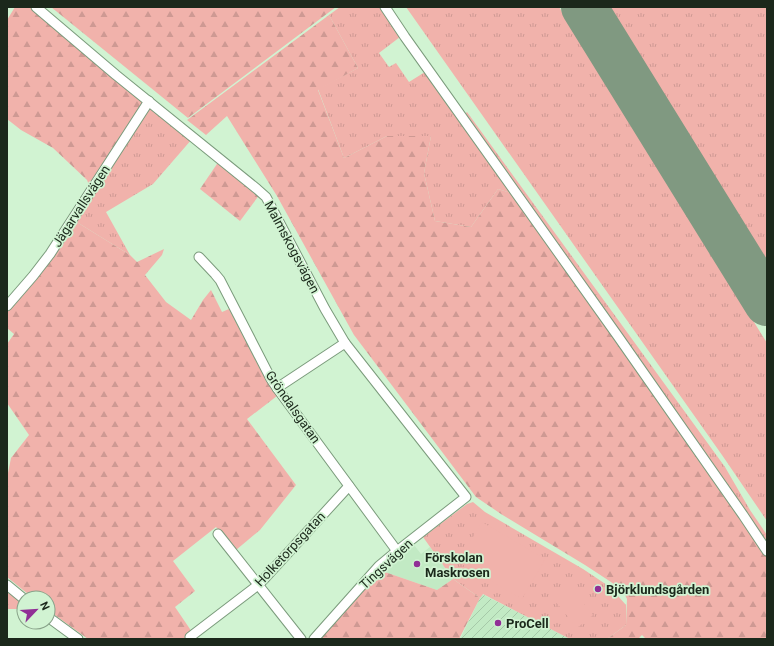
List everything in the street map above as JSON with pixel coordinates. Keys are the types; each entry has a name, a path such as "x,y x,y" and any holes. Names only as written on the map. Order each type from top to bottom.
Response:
{"street":[{"name":"Malmskogsvägen","path":"36,7 69,36 257,188 266,197 325,310 344,343 466,497"},
{"path":"386,7 410,44 626,348 743,515 767,552"},
{"name":"Jägarvallsvägen","path":"7,306 50,254 149,101"},
{"name":"Gröndalsgatan","path":"198,257 220,280 277,388 397,551"},
{"path":"277,388 344,343"},
{"name":"Holketorpsgatan","path":"190,638 258,585 349,486"},
{"name":"Tingsvägen","path":"314,639 372,573 397,551 466,497"},
{"path":"218,534 301,639"},
{"path":"7,585 16,592"},
{"path":"56,623 78,639"}],"shaded area":[{"name":"Förskolan Maskrosen","path":"414,545 421,554 430,547 453,579 437,590 382,571"},
{"path":"482,594 570,639 460,639"}],"green space":[{"path":"15,7 32,7 146,101 88,191 89,185 87,180 53,148 21,130 7,119 7,20"},
{"path":"51,7 336,7 188,118"},
{"path":"340,7 380,7 400,37 379,53 389,67 396,63 409,82 425,72 511,193 498,189 471,227 435,221 424,173 431,136 387,136 344,158 318,89 358,68 329,15"},
{"path":"406,7 559,7 767,343 767,521 722,455"},
{"path":"607,7 767,7 767,265"},
{"path":"329,15 358,68 318,90 344,158 387,136 431,136 424,173 435,221 471,227 498,189 511,193 739,513 767,556 767,639 646,639 642,635 638,639 607,639 626,625 627,599 624,593 611,582 585,565 476,497 354,335 277,196 227,116 206,135 187,120"},
{"path":"151,107 192,139 153,184 106,212 130,255 75,221 126,139 131,139 131,134 141,115"},
{"path":"467,112 725,467 750,510 767,535 767,546 464,115"},
{"path":"219,161 260,194 240,221 200,189"},
{"path":"75,221 130,255 137,262 164,249 162,255 145,275 166,302 191,320 211,290 222,312 229,309 267,382 277,396 247,419 296,485 260,530 236,550 216,527 173,561 195,591 175,607 192,632 189,639 88,639 56,616 56,590 23,590 7,577 7,478 11,458 29,435 7,403 7,344 14,334 7,328 7,311 46,265"},
{"path":"473,502 485,512 583,569 610,587 626,605 626,625 607,639 570,639 483,594 480,598 453,579 423,537 467,504"},
{"path":"482,522 545,559 522,599 458,562"},
{"path":"382,571 437,590 453,579 480,598 459,639 320,639"},
{"path":"567,583 593,615 577,628 551,596"},
{"path":"7,590 16,597 16,609 7,609"}],"runway":[{"path":"584,7 767,303"}],"place":[{"name":"Förskolan Maskrosen","path":"417,564"},
{"name":"Björklundsgården","path":"598,589"},
{"name":"ProCell","path":"498,623"}]}
